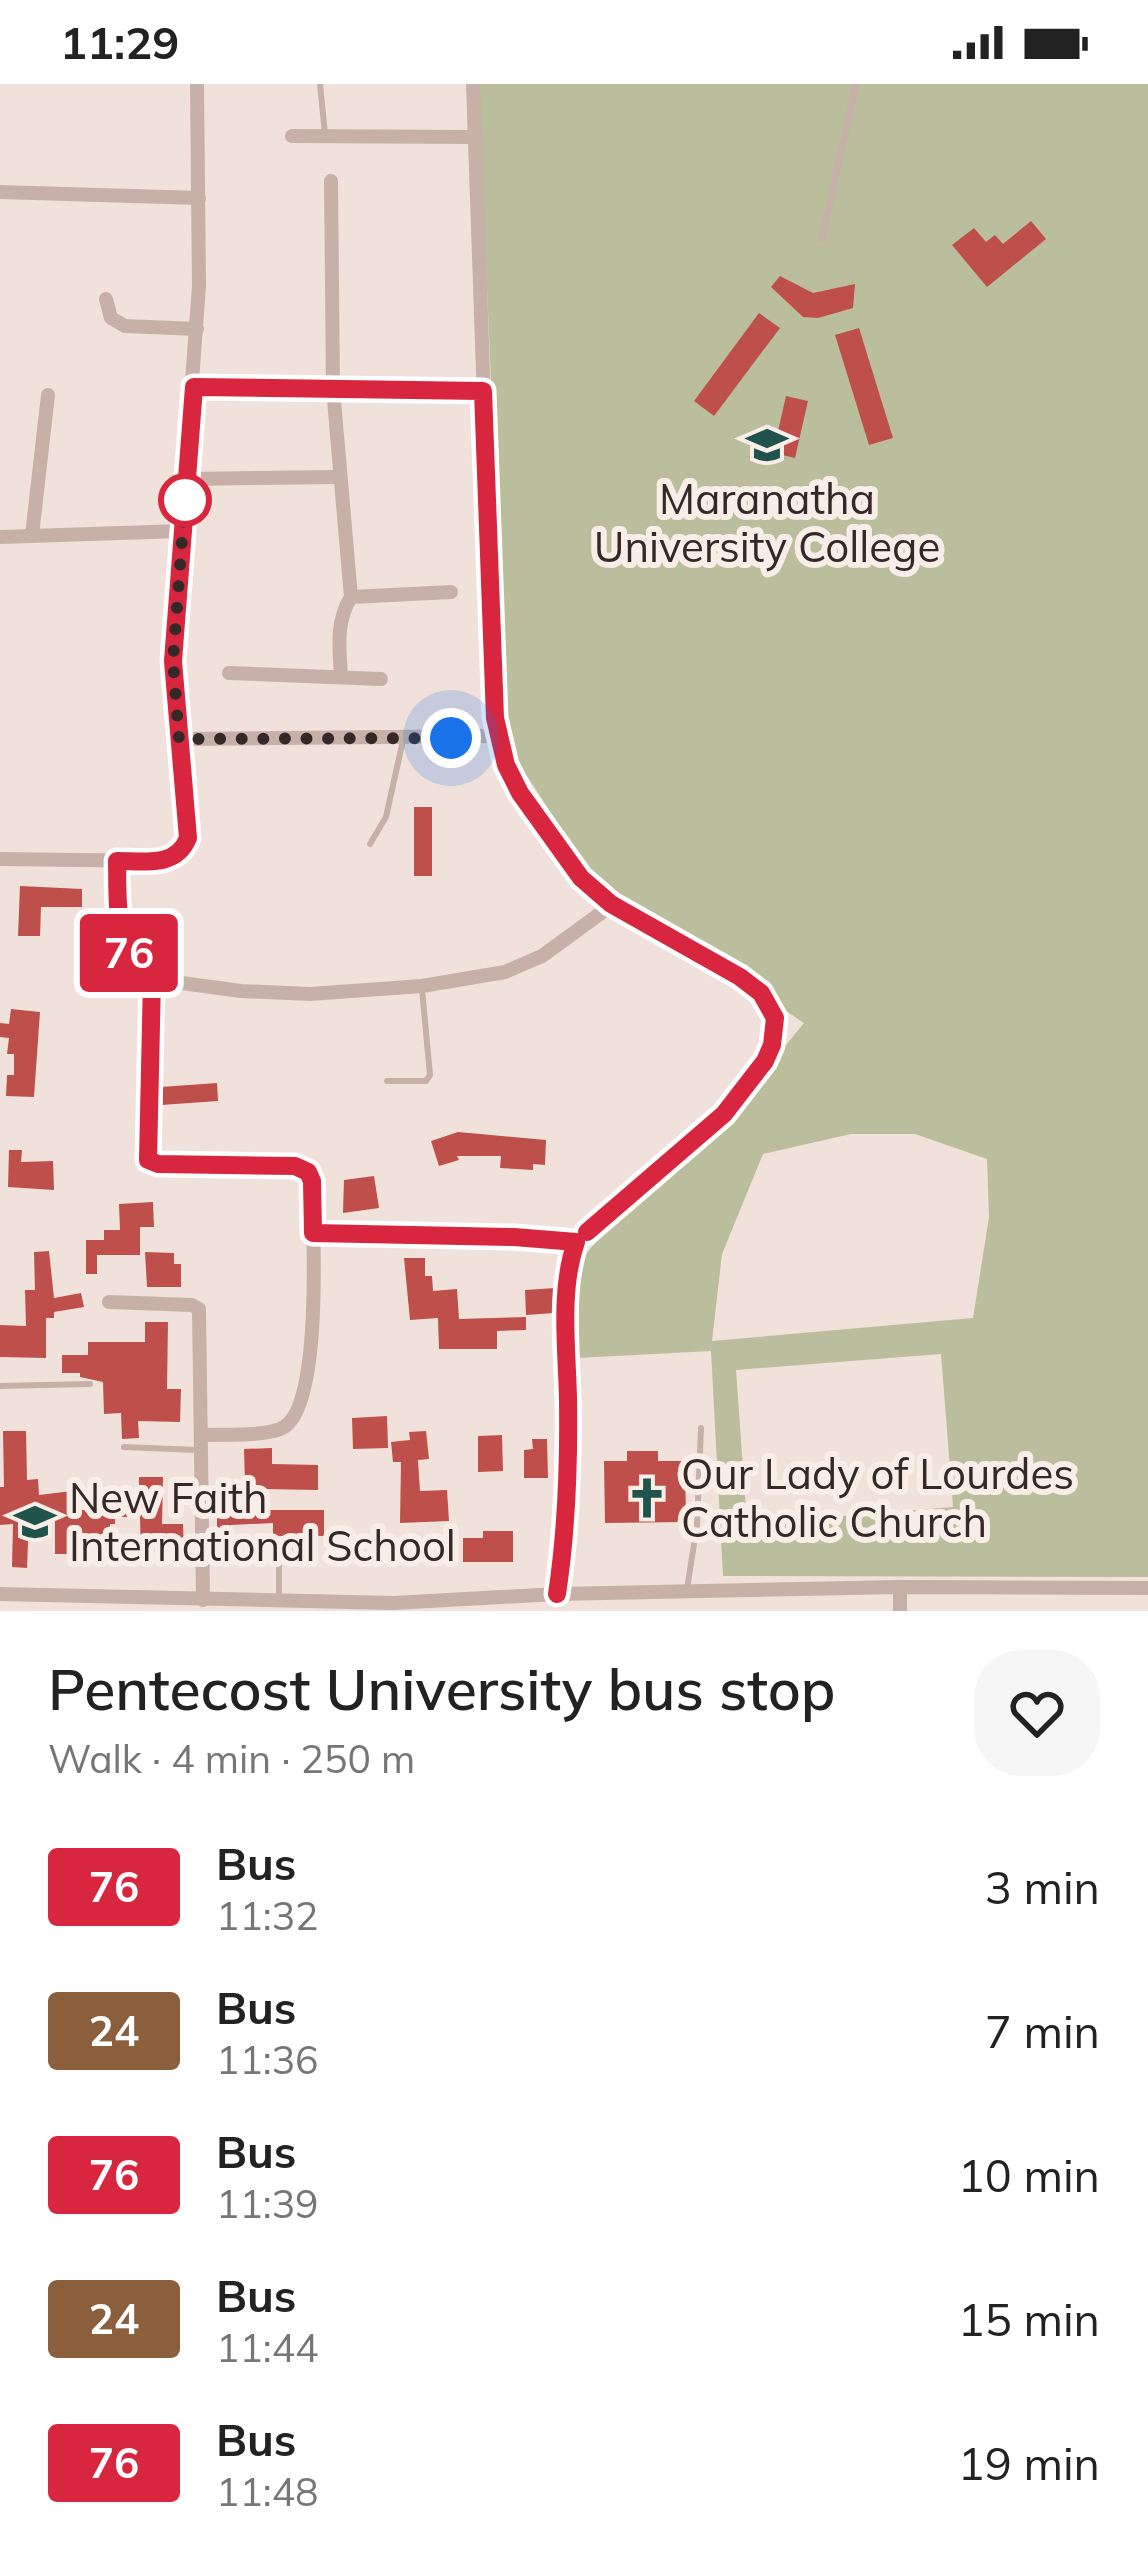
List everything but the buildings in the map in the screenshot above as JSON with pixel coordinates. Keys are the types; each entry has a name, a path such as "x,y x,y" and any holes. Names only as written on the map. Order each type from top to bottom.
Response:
{"street":[{"path":"0,859 169,859 183,850 188,838 173,661 197,329 197,84"},
{"path":"473,84 498,736 506,765 581,878 611,904 761,993 770,1004 775,1032 765,1061 724,1114 576,1242 569,1260 569,1506 557,1594"},
{"path":"292,136 475,137"},
{"path":"331,181 333,389 351,597 339,630 340,675"},
{"path":"0,192 199,198"},
{"path":"106,299 111,318 125,326 197,329"},
{"path":"194,387 483,391"},
{"path":"32,535 48,395"},
{"path":"186,479 340,477"},
{"path":"0,537 181,531"},
{"path":"351,597 451,592"},
{"path":"229,674 381,679"},
{"path":"179,739 498,736"},
{"path":"117,861 119,925 138,970 152,979 273,994 422,986 483,977 524,964 584,928 611,904"},
{"path":"152,979 148,1160 295,1166 308,1172 312,1181 310,1363 296,1414 278,1430 201,1443"},
{"path":"313,1233 576,1242"},
{"path":"109,1302 199,1309 203,1600"},
{"path":"900,1587 900,1611"},
{"path":"0,1594 394,1603 557,1594 618,1601 687,1592 900,1587 1148,1588"}],"lane":[{"path":"320,84 325,136"},
{"path":"822,239 856,84"},
{"path":"370,844 386,817 403,740"},
{"path":"387,1082 426,1082 430,1075 422,986"},
{"path":"0,1386 90,1384"},
{"path":"687,1592 697,1525 701,1428"},
{"path":"124,1447 201,1443"},
{"path":"279,1601 279,1548 299,1547"}],"green space":[{"path":"478,84 1148,84 1148,1577 723,1576 711,1351 578,1358 579,1261 654,1179 723,1122 804,1023 598,886 507,745","holes":["851,1134 915,1134 987,1159 989,1217 973,1318 712,1341 722,1254 763,1154","941,1354 953,1507 747,1524 736,1370"]}],"bus line":[{"name":"76","path":"557,1594 569,1506 567,1295 569,1260 576,1242 313,1233 312,1181 308,1172 295,1166 148,1160 152,979 138,970 124,944 117,861 169,859 178,856 188,838 173,661 194,387 483,391 495,718 506,765 536,818 581,878 611,904 740,977 770,1004 775,1018 772,1045 724,1114 587,1232"}],"place":[{"name":"Maranatha University College","path":"767,445"},
{"name":"Our Lady of Lourdes Catholic Church","path":"647,1498"},
{"name":"New Faith International School","path":"35,1522"}],"route":[{"path":"185,500 173,661 179,739 451,738"}]}
